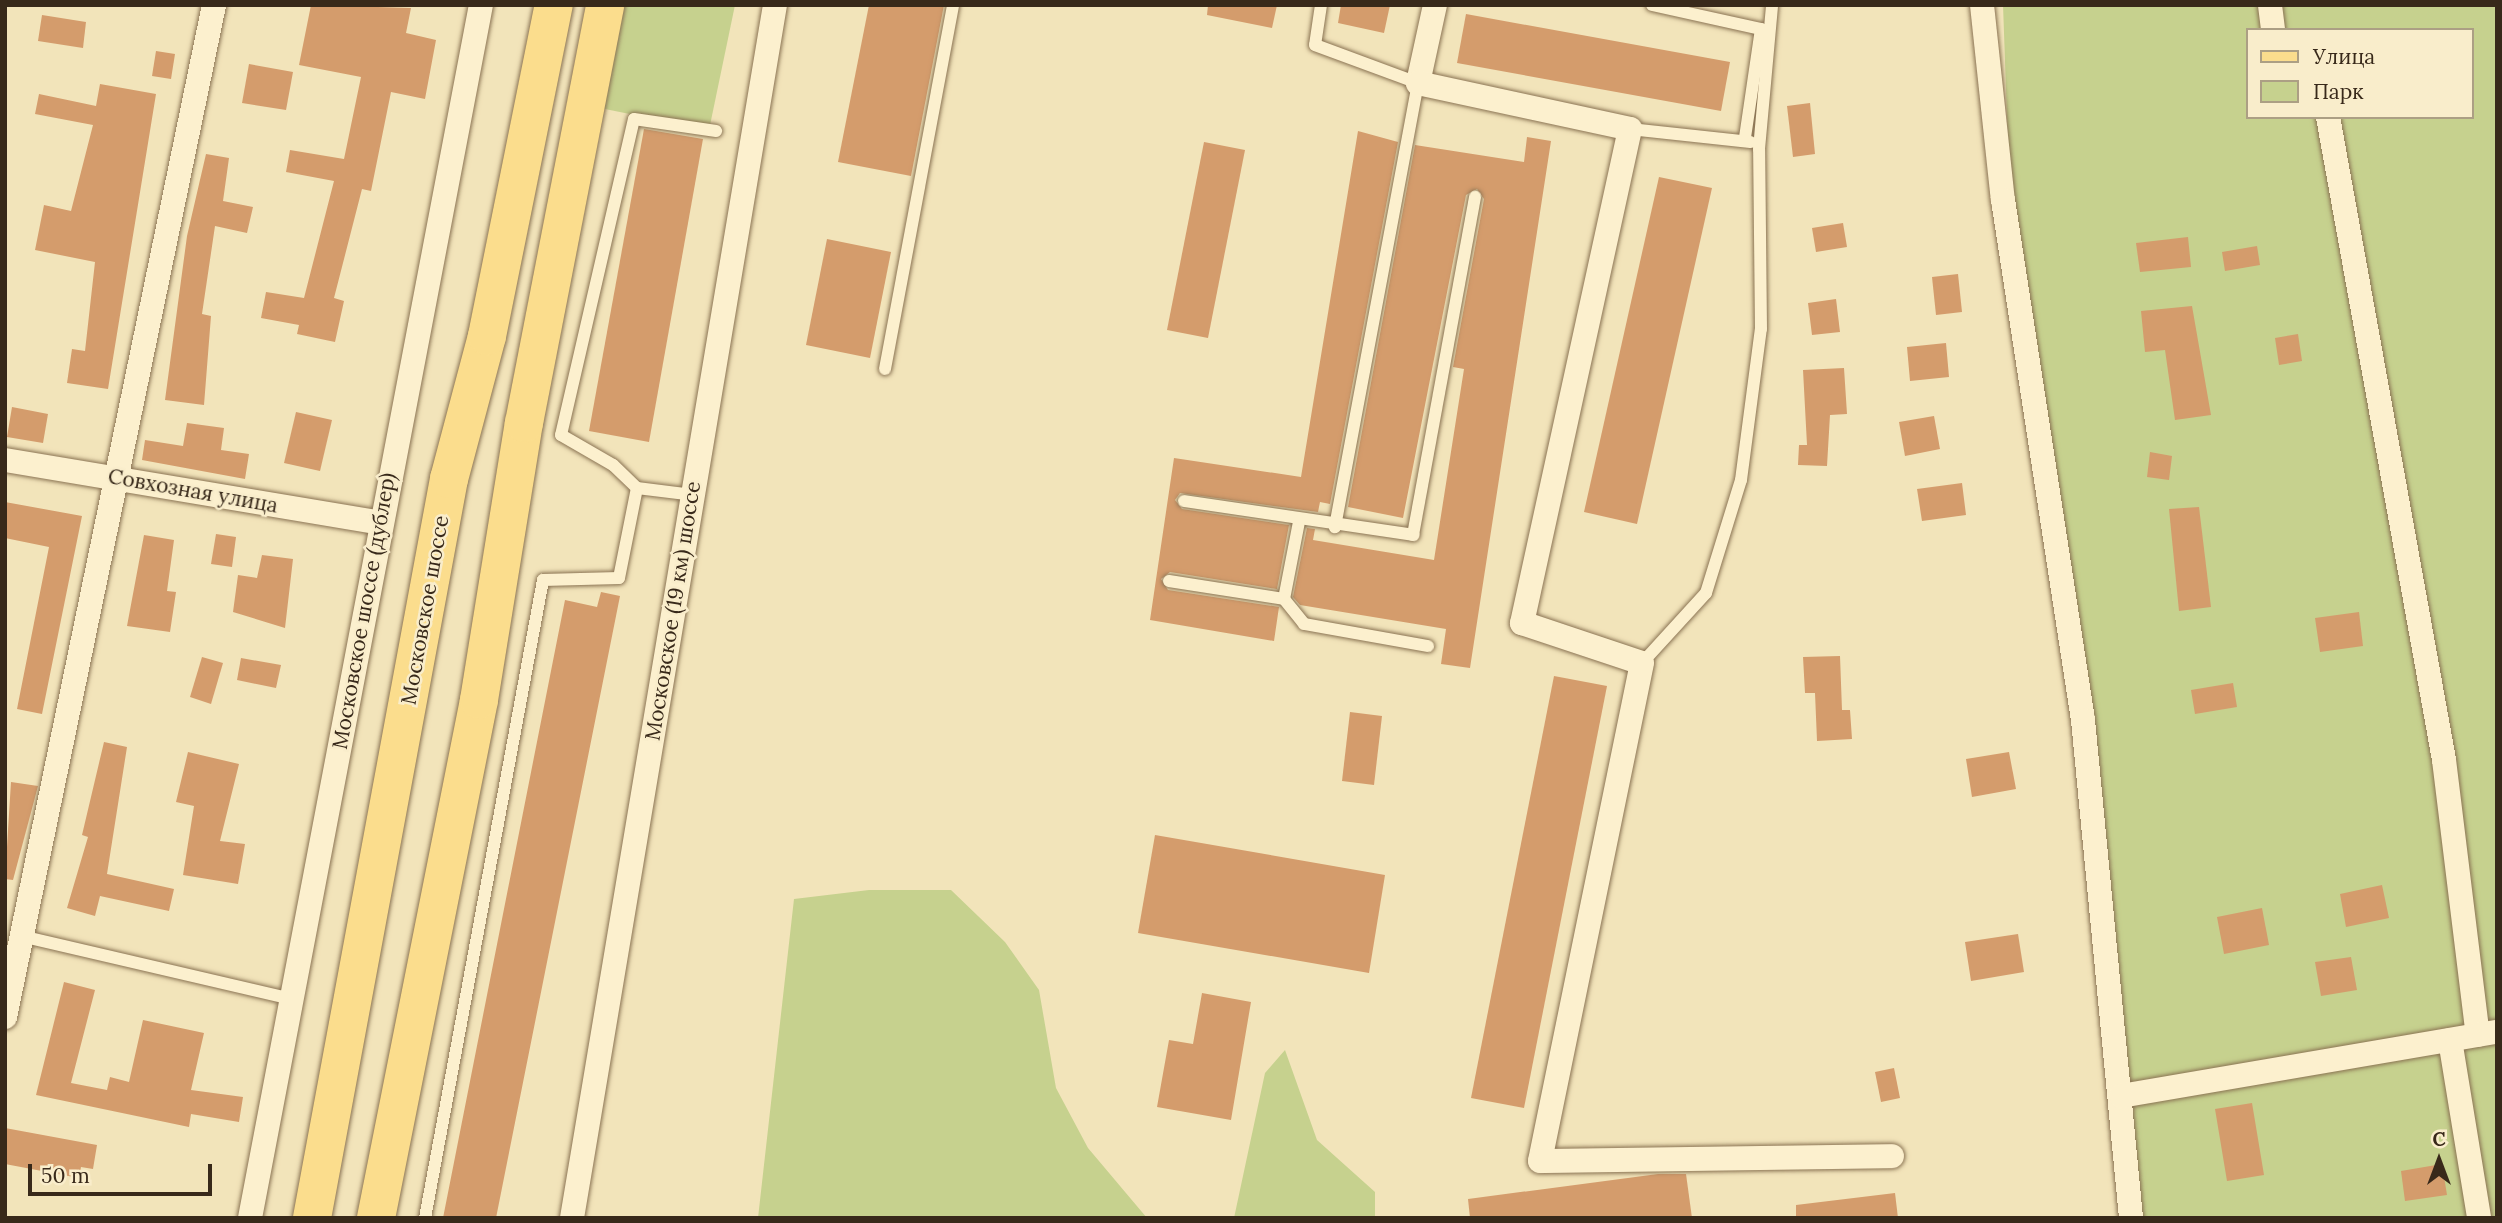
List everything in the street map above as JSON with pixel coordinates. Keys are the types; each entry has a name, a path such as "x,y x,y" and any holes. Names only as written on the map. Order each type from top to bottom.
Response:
{"main road":[{"name":"Московское шоссе","path":"312,1218 449,479 469,413 487,336 554,5"},
{"path":"376,1218 479,700 539,340 605,5"},
{"path":"487,336 510,358 527,354 539,340"},
{"path":"469,413 485,399 505,396 524,423"}],"street":[{"path":"5,1017 214,5"},
{"name":"Московское шоссе (дублер)","path":"250,1218 380,523 481,5"},
{"name":"Московское (19 км) шоссе","path":"572,1218 775,5"},
{"path":"1435,5 1418,83 1630,129 1522,623 1642,663 1540,1161 1892,1156"},
{"path":"1982,5 2012,268 2083,720 2131,1218"},
{"path":"2270,5 2273,28"},
{"path":"2121,1096 2487,1034 2444,760 2328,119"},
{"name":"Совхозная улица","path":"5,460 380,523"},
{"path":"2450,1040 2479,1218"}],"lane":[{"path":"885,369 953,5"},
{"path":"1321,5 1315,45 1418,83 1335,527"},
{"path":"1652,5 1766,29"},
{"path":"1745,137 1772,5"},
{"path":"1642,663 1706,593 1741,480 1761,329 1759,149 1766,29"},
{"path":"693,495 637,488 613,465 561,435 634,119 716,131"},
{"path":"1630,129 1745,137 1759,149"},
{"path":"1184,501 1404,538 1419,525 1475,197"},
{"path":"425,1218 543,580 620,578 637,488"},
{"path":"1284,599 1299,522"},
{"path":"1169,581 1284,599 1304,624 1428,646"},
{"path":"21,936 292,999"}],"green space":[{"path":"622,5 735,5 709,130 600,108"},
{"path":"2003,5 2497,5 2497,1218 2142,1218 2073,595 2010,201"},
{"path":"869,890 951,890 1005,942 1039,990 1056,1088 1088,1148 1147,1218 758,1218 794,899"},
{"path":"1285,1050 1317,1140 1375,1192 1375,1218 1234,1218 1265,1073"}],"building":[{"path":"311,5 411,8 406,33 436,40 425,99 391,92 371,191 362,189 334,298 344,301 335,342 297,334 299,325 261,318 266,292 304,298 334,181 286,172 290,150 344,159 361,77 299,65"},
{"path":"869,5 944,5 911,176 838,162"},
{"path":"1208,5 1277,5 1272,28 1207,15"},
{"path":"1341,5 1390,5 1384,33 1338,23"},
{"path":"1466,14 1730,62 1721,111 1457,63"},
{"path":"42,15 86,22 83,48 38,41"},
{"path":"156,51 175,54 171,79 152,76"},
{"path":"249,64 293,72 286,110 242,103"},
{"path":"100,84 156,94 108,389 67,383 72,349 85,351 95,262 35,250 44,205 71,211 93,125 35,114 39,94 96,106"},
{"path":"1810,103 1815,154 1793,157 1787,106"},
{"path":"644,129 703,139 649,442 589,431"},
{"path":"1358,131 1398,142 1330,504 1320,502 1318,512 1180,493 1175,500 1182,509 1289,525 1277,589 1170,572 1161,579 1168,590 1279,607 1274,641 1150,620 1174,458 1301,477"},
{"path":"1527,137 1551,141 1470,668 1441,664 1446,629 1300,605 1293,597 1307,528 1315,529 1313,540 1434,560 1464,369 1453,367 1484,199 1477,189 1466,195 1403,518 1348,507 1415,145 1524,162"},
{"path":"1204,142 1245,150 1208,338 1167,330"},
{"path":"206,154 229,158 223,201 253,207 247,233 215,226 202,314 211,316 204,405 165,400 187,236"},
{"path":"1659,177 1712,188 1637,524 1584,512"},
{"path":"1843,223 1847,247 1816,252 1812,228"},
{"path":"2188,237 2191,267 2140,272 2136,243"},
{"path":"827,239 891,252 870,358 806,345"},
{"path":"2257,246 2260,265 2225,271 2222,252"},
{"path":"1958,274 1962,312 1936,315 1932,277"},
{"path":"1836,299 1840,332 1812,335 1808,303"},
{"path":"2192,306 2211,415 2175,420 2165,350 2145,352 2141,311"},
{"path":"2298,334 2302,361 2279,365 2275,338"},
{"path":"1946,343 1949,377 1910,381 1907,347"},
{"path":"1844,368 1847,414 1830,415 1827,466 1798,465 1799,445 1807,445 1803,370"},
{"path":"12,407 48,414 43,443 7,437"},
{"path":"296,412 332,420 320,471 284,463"},
{"path":"1934,416 1940,449 1905,456 1899,422"},
{"path":"187,423 224,428 221,450 249,454 245,479 142,460 145,440 183,446"},
{"path":"2150,452 2172,456 2169,480 2147,477"},
{"path":"1962,483 1966,515 1922,521 1917,489"},
{"path":"5,502 82,516 42,714 17,709 49,547 5,538"},
{"path":"2199,507 2211,607 2179,611 2169,509"},
{"path":"216,534 236,537 232,567 211,564"},
{"path":"144,535 174,540 167,591 176,592 170,632 127,626"},
{"path":"262,555 293,559 285,628 233,612 238,575 257,578"},
{"path":"601,592 620,596 496,1218 443,1218 565,600 597,607"},
{"path":"2359,612 2363,646 2320,652 2315,618"},
{"path":"1840,656 1842,710 1850,710 1852,739 1817,741 1815,693 1805,693 1803,657"},
{"path":"202,657 223,663 211,704 190,697"},
{"path":"241,658 281,665 276,688 237,680"},
{"path":"1554,676 1607,686 1524,1108 1471,1098"},
{"path":"2233,683 2237,707 2195,714 2191,690"},
{"path":"1350,712 1382,716 1374,785 1342,781"},
{"path":"104,742 127,747 107,874 174,889 169,911 100,896 95,916 67,908 88,837 82,835"},
{"path":"188,752 239,764 220,841 245,844 238,884 183,875 194,806 176,802"},
{"path":"2009,752 2016,789 1972,797 1966,759"},
{"path":"11,782 38,786 13,880 5,879"},
{"path":"1155,835 1385,875 1369,973 1138,933"},
{"path":"2382,885 2389,918 2346,927 2340,894"},
{"path":"2262,908 2269,945 2224,954 2217,917"},
{"path":"2018,934 2024,972 1971,981 1965,942"},
{"path":"2351,957 2357,990 2321,996 2315,962"},
{"path":"64,982 95,990 71,1083 107,1090 110,1077 129,1082 143,1020 204,1033 191,1090 243,1097 239,1122 191,1114 189,1127 36,1095"},
{"path":"1202,993 1251,1002 1231,1120 1157,1107 1169,1040 1193,1044"},
{"path":"1894,1068 1900,1098 1881,1102 1875,1072"},
{"path":"2252,1103 2264,1175 2227,1181 2215,1109"},
{"path":"5,1128 97,1145 93,1169 81,1167 79,1178 5,1164"},
{"path":"2442,1164 2447,1195 2405,1201 2401,1171"},
{"path":"1658,1174 1686,1174 1692,1218 1470,1218 1468,1199"},
{"path":"1895,1193 1898,1218 1796,1218 1796,1205"}]}
